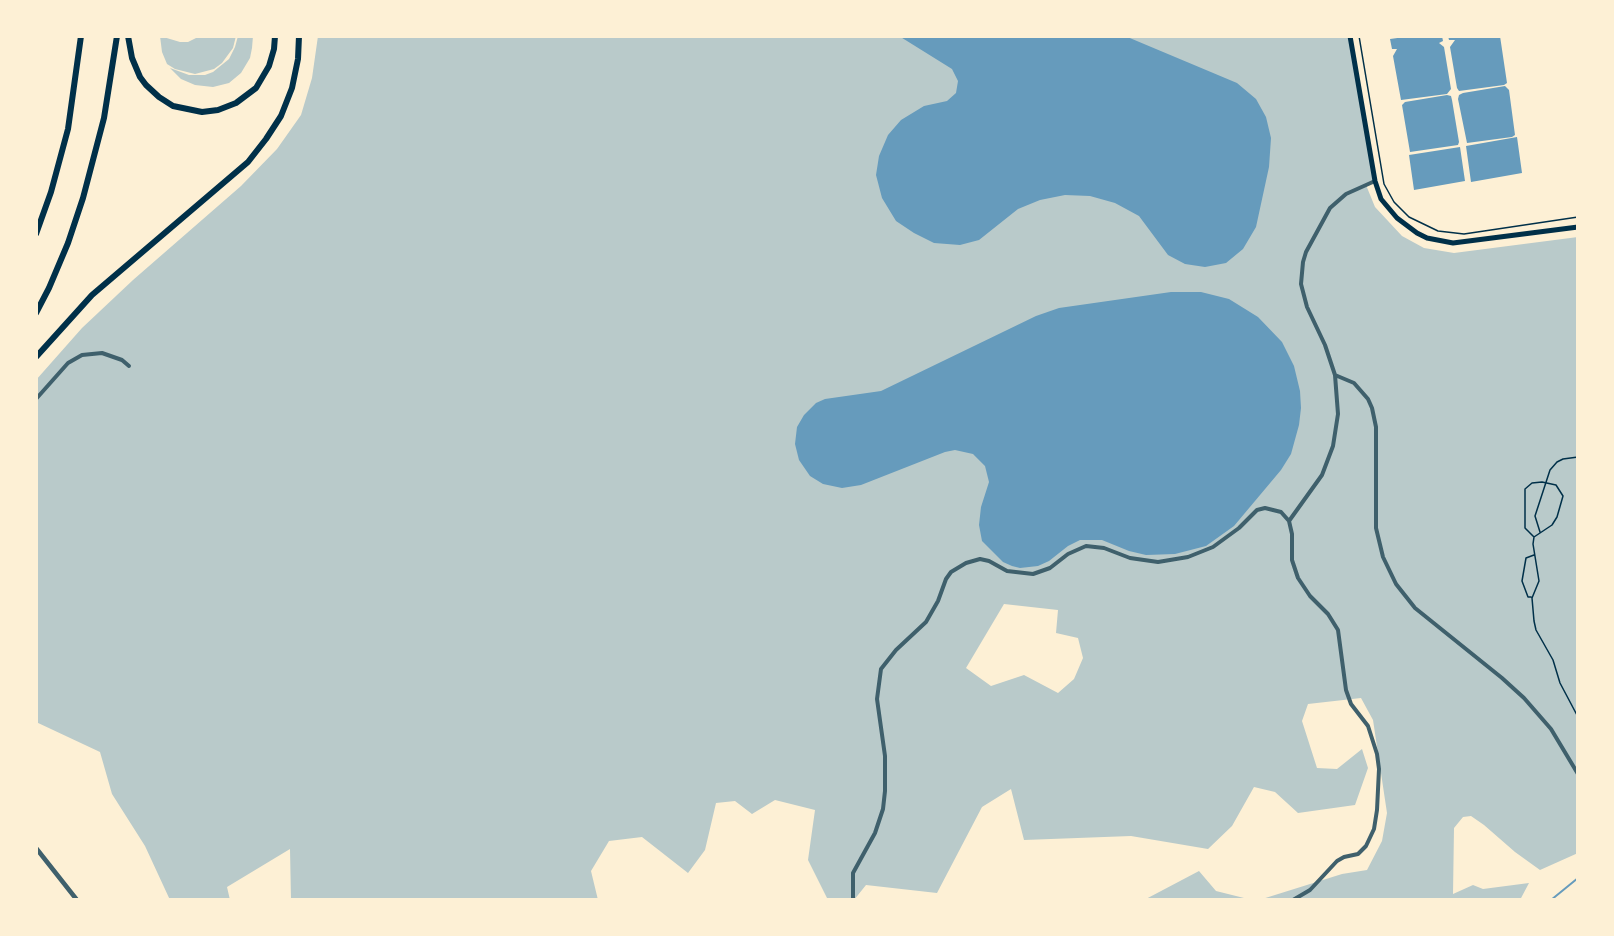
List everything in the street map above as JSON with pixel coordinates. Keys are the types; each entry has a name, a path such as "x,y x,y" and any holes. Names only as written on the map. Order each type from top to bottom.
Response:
{"highway":[{"path":"36,234 51,192 68,129 81,36"},
{"path":"36,313 68,243 83,198 104,118 117,36"},
{"path":"128,36 132,58 146,85 173,106 202,112 219,110 236,103 256,88 269,66 275,36"},
{"path":"36,357 92,295 248,162 281,116 292,88 298,59 299,36"}],"main road":[{"path":"1350,36 1375,181 1381,199 1397,218 1417,233 1438,241 1463,243 1578,227"}],"street":[{"path":"1293,900 1310,890 1337,861 1358,854 1366,846 1374,829 1377,810 1379,769 1375,746 1368,726 1351,704 1346,690 1338,630 1328,614 1310,596 1295,570 1289,521 1322,475 1333,446 1338,414 1335,375 1326,345 1309,313 1301,284 1303,262 1330,208 1346,194 1375,181"},
{"path":"36,399 68,363 82,355 102,353 122,360 129,366"},
{"path":"1335,375 1354,383 1368,399 1372,408 1376,427 1376,528 1383,557 1396,584 1415,608 1431,623 1524,698 1551,729 1578,774"},
{"path":"853,900 853,873 875,833 883,808 885,792 885,756 877,699 881,669 896,650 926,622 951,572 966,563 980,559 990,561 1007,571 1033,574 1050,568 1068,554 1086,546 1104,548 1144,561 1172,560 1188,557 1213,547 1261,508 1276,510 1289,521"},
{"path":"36,848 77,900"}],"path":[{"path":"1359,36 1384,184 1394,202 1409,217 1438,231 1464,234 1578,217"},
{"path":"1540,533 1535,516 1550,470 1563,459 1578,457"},
{"path":"1534,537 1552,525 1557,518 1563,496 1556,485 1547,482 1532,483 1525,489 1525,528 1534,537 1539,580 1532,598 1536,630 1578,717"},
{"path":"1532,598 1528,597 1522,581 1526,558 1536,554"}],"shaded area":[{"path":"160,36 188,42 200,36 236,36 233,48 222,63 214,69 195,74 175,69 167,64 162,52"},
{"path":"238,36 253,36 252,48 250,58 241,73 229,83 213,87 195,85 181,79 170,68 189,75 205,75 213,72 229,59"},
{"path":"318,36 1350,36 1375,181 1366,185 1375,207 1402,236 1424,248 1454,253 1578,237 1578,853 1540,870 1471,816 1463,817 1454,828 1453,894 1473,885 1483,889 1529,883 1520,900 1259,900 1342,874 1367,870 1382,841 1387,813 1373,720 1361,698 1308,704 1302,721 1317,768 1337,769 1362,749 1368,768 1355,805 1298,813 1275,792 1254,787 1232,826 1208,849 1131,836 1024,840 1011,789 982,807 937,893 866,885 854,900 828,900 808,860 815,810 775,800 752,814 735,801 716,803 705,850 688,873 642,837 609,841 591,871 598,900 291,900 290,849 227,887 230,900 170,900 145,846 112,794 100,752 36,722 36,380 82,328 133,280 241,186 277,149 301,115 312,78","holes":["1004,604 1058,610 1056,633 1078,638 1083,658 1074,679 1058,693 1024,675 991,686 966,668"]},
{"path":"1199,871 1216,891 1252,900 1144,900"}],"water":[{"path":"899,36 1125,36 1237,83 1256,99 1266,117 1271,138 1269,167 1256,227 1243,249 1226,263 1205,267 1185,264 1168,255 1139,216 1115,203 1090,196 1065,195 1040,200 1018,209 979,240 960,245 934,243 914,233 896,221 882,198 876,175 879,156 888,135 901,120 924,106 947,101 956,93 958,81 952,69"},
{"path":"1442,36 1443,41 1439,43 1444,47 1451,89 1447,94 1401,100 1393,56 1397,49 1392,49 1390,39"},
{"path":"1448,36 1500,36 1507,83 1459,91 1450,47 1455,40 1449,40"},
{"path":"1505,86 1509,90 1515,135 1467,143 1459,95"},
{"path":"1451,96 1452,100 1458,145 1410,152 1402,105 1405,102"},
{"path":"1517,137 1522,173 1471,182 1466,146"},
{"path":"1460,147 1465,181 1414,190 1409,155"},
{"path":"1171,292 1201,292 1229,299 1258,317 1282,342 1294,366 1300,391 1299,425 1291,454 1281,470 1234,526 1206,546 1175,554 1146,555 1102,540 1080,540 1049,561 1038,566 1020,568 1003,562 982,541 979,525 981,507 989,482 985,466 973,454 955,450 945,452 861,485 842,488 823,484 810,476 799,460 795,444 797,427 804,415 816,403 825,399 881,391 1036,316 1059,308"}],"waterway":[{"path":"1551,900 1578,878"}]}
